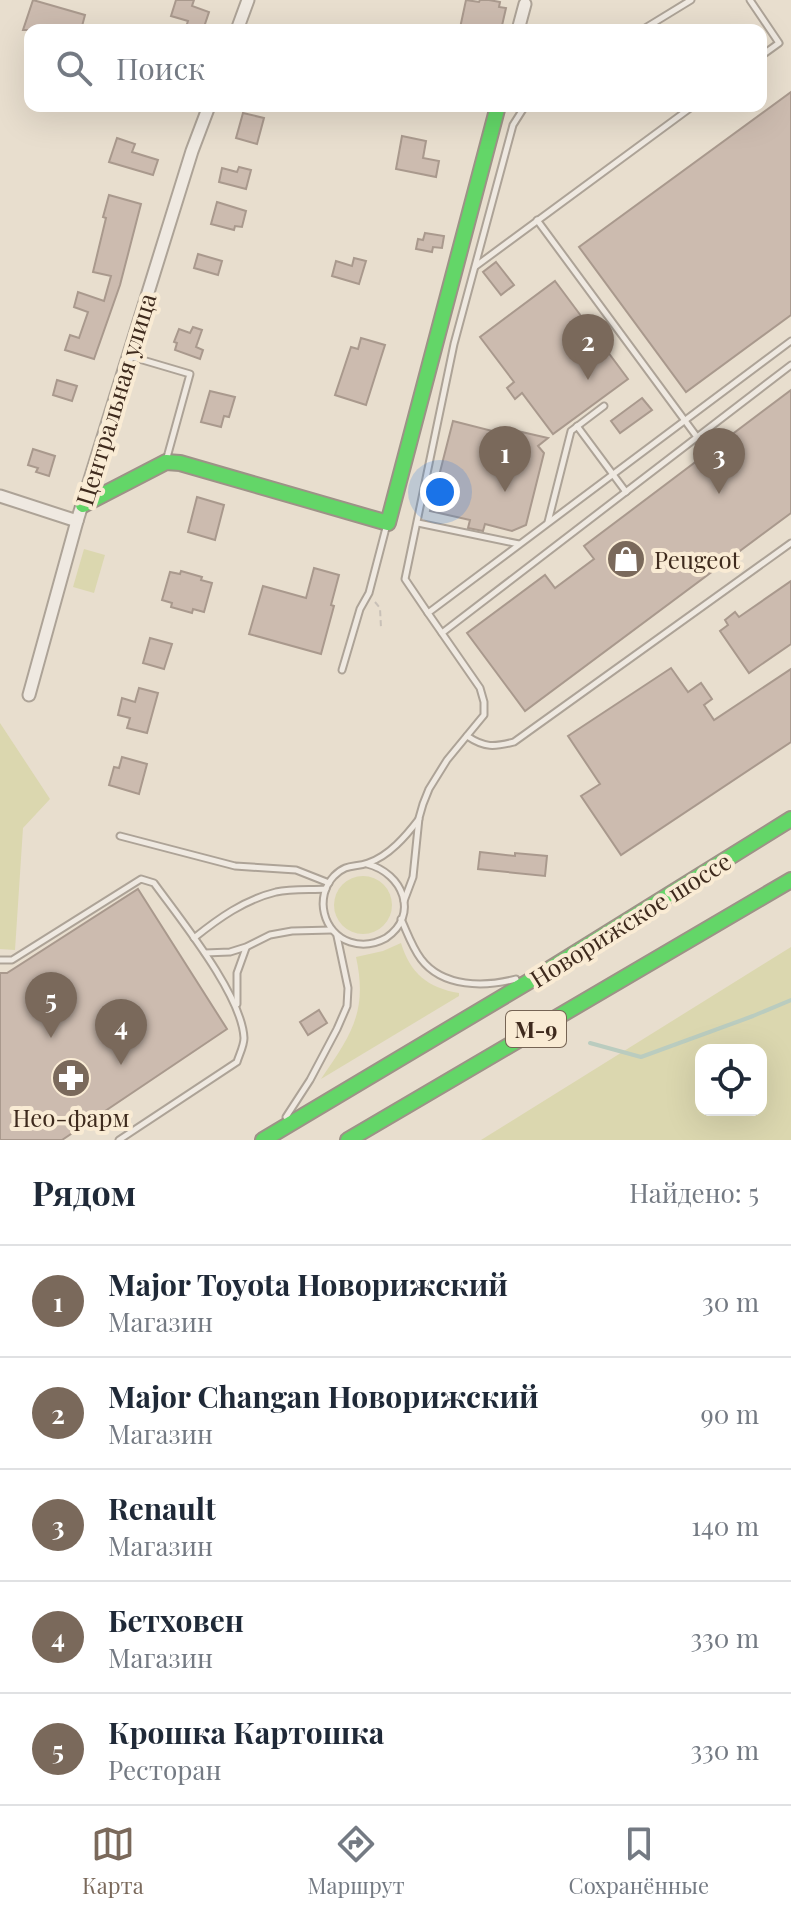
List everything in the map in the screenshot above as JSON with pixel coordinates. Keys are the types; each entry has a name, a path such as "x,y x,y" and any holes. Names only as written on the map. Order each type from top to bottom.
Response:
{"main road":[{"path":"83,505 166,462 180,463 388,523 496,112"},
{"name":"Новорижское шоссе","path":"270,1136 548,970 791,819"},
{"name":"Новорижское шоссе","path":"348,1140 791,880"}],"street":[{"path":"239,24 248,0"},
{"path":"520,24 525,4"},
{"name":"Центральная улица","path":"29,695 77,521 207,112"},
{"path":"0,496 77,521"}],"lane":[{"path":"652,24 691,0"},
{"path":"750,0 766,24"},
{"path":"767,25 779,43 767,52"},
{"path":"204,953 230,952 270,935 292,931 334,932 348,942 360,944 373,943 395,930 413,877 419,818 429,789 447,760 484,715 480,688 405,579 454,344 513,125 521,112"},
{"path":"475,266 685,112"},
{"path":"537,220 697,437"},
{"path":"428,613 791,341"},
{"path":"129,356 190,374 166,462"},
{"path":"442,633 791,365"},
{"path":"548,522 571,431 604,406"},
{"path":"577,426 626,492"},
{"path":"342,670 360,609 369,593 388,523"},
{"path":"418,523 520,544"},
{"path":"467,736 481,746 514,742 791,543"},
{"path":"367,864 406,836 419,818"},
{"path":"120,836 235,866 296,870 327,886"},
{"path":"270,1136 310,1080 347,1006 348,988 334,932 325,917 323,903 327,886 345,868 367,864 388,872 396,880 404,901"},
{"path":"0,960 12,960 141,879 154,883 194,938 238,1009"},
{"path":"194,938 240,905 277,892 327,886"},
{"path":"401,919 423,961 444,977 471,984 498,983 548,970"},
{"path":"119,1140 237,1062 244,1040 238,1009 237,973 246,947"}],"path":[{"path":"369,593 380,608 381,628"}],"shaded area":[{"path":"84,549 105,555 94,593 73,587"},
{"path":"0,723 50,799 23,828 15,950 0,949"},
{"path":"363,876 384,884 392,905 384,926 363,934 342,926 334,905 342,884"},
{"path":"401,943 415,971 429,983 459,993 459,996 321,1079 354,1022 360,993 356,957"},
{"path":"791,947 791,1140 481,1140"}],"building":[{"path":"33,0 85,15 83,24 25,24"},
{"path":"176,0 194,0 192,6 209,12 205,24 187,24 188,21 171,16"},
{"path":"466,0 500,2 499,7 506,8 502,24 461,24"},
{"path":"791,92 791,315 686,392 579,247"},
{"path":"243,113 264,118 257,144 236,138"},
{"path":"402,136 426,141 423,158 439,161 436,177 396,169"},
{"path":"117,138 135,144 132,152 158,160 153,175 109,162"},
{"path":"239,167 251,170 246,189 219,182 222,168 237,172"},
{"path":"109,195 141,204 120,285 94,359 65,350 70,335 79,338 88,312 74,307 78,292 104,301 111,276 93,272"},
{"path":"217,202 246,211 242,227 235,226 234,230 211,224"},
{"path":"425,233 444,236 442,248 433,247 432,252 416,249 418,239 423,240"},
{"path":"198,254 222,261 218,275 194,268"},
{"path":"354,258 366,261 359,284 332,276 336,261 352,266"},
{"path":"496,262 514,285 501,295 483,272"},
{"path":"555,281 628,379 553,434 522,393 515,399 507,388 514,382 480,337"},
{"path":"193,327 202,330 196,347 203,350 200,359 175,350 177,343 174,342 179,329 190,333"},
{"path":"361,338 385,345 366,405 335,395 351,347 358,349"},
{"path":"57,380 77,386 72,401 53,395"},
{"path":"791,390 791,513 525,711 467,633 545,575 555,588 594,559 584,546"},
{"path":"210,391 235,397 229,417 224,416 221,427 201,422"},
{"path":"642,398 652,410 620,433 611,421"},
{"path":"453,421 512,436 513,430 548,438 538,446 544,453 526,525 512,531 485,524 483,531 468,528 470,520 430,511"},
{"path":"33,449 55,456 49,476 36,472 38,468 28,465"},
{"path":"197,497 224,505 215,540 188,532"},
{"path":"314,568 339,575 321,654 249,634 263,586 306,598"},
{"path":"181,571 212,583 204,612 193,609 192,613 171,607 172,603 162,600 170,572 180,574"},
{"path":"791,581 791,644 749,673 720,631 728,625 725,620 735,612 739,617"},
{"path":"150,638 172,644 164,669 143,663"},
{"path":"671,668 688,692 701,683 712,699 704,705 714,720 791,669 791,742 621,855 581,796 600,784 568,736"},
{"path":"139,688 158,693 147,733 127,728 130,718 118,715 122,698 135,702"},
{"path":"122,757 147,764 139,794 109,785 114,767 119,768"},
{"path":"480,852 547,856 545,876 478,869"},
{"path":"138,889 227,1029 62,1140 0,1140 0,973 7,973"},
{"path":"319,1010 327,1023 308,1035 300,1022"}],"waterway":[{"path":"590,1043 641,1057 791,1000"}],"traffic: fast":[{"path":"83,505 166,462 180,463 388,523 496,112"},
{"path":"263,1140 548,970 791,819"},
{"path":"348,1140 791,880"}],"place":[{"name":"Major Changan Новорижский","path":"588,380"},
{"name":"Major Toyota Новорижский","path":"505,492"},
{"name":"Renault","path":"719,494"},
{"name":"Peugeot","path":"626,559"},
{"name":"Крошка Картошка","path":"51,1038"},
{"name":"Бетховен","path":"121,1065"},
{"name":"Нео-фарм","path":"71,1078"}]}
